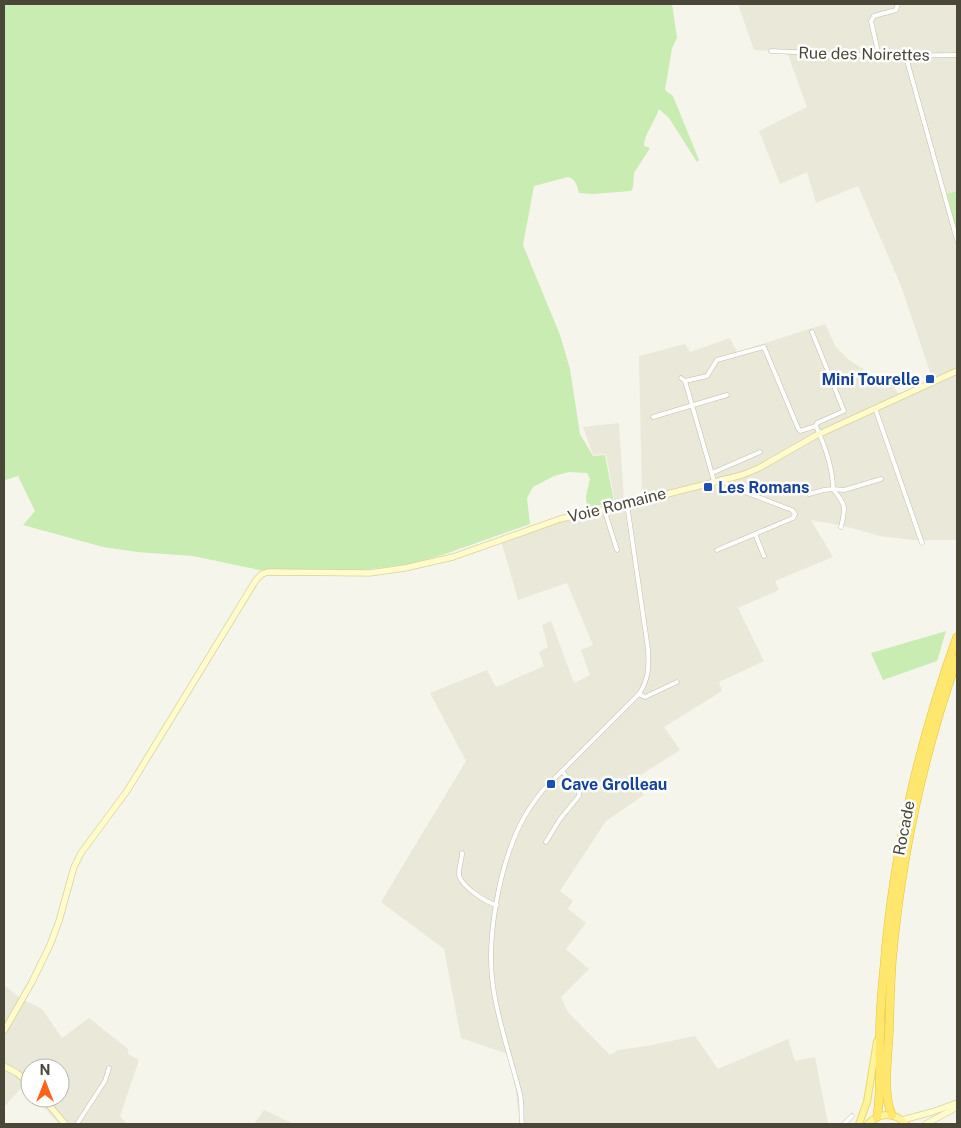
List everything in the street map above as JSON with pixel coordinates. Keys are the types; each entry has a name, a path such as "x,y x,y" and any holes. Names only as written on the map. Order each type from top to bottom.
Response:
{"highway":[{"name":"Rocade","path":"877,1117 880,1025 888,924 903,830 927,728 957,637"},
{"path":"892,1115 887,1103 888,1060 892,962 900,897 912,822 922,776 957,659"}],"main road":[{"name":"Rocade","path":"859,1124 867,1102 880,1025"},
{"path":"868,1124 877,1117 892,1115 904,1122"}],"street":[{"path":"879,56 871,21 874,16 896,10 898,4"},
{"name":"Rue des Noirettes","path":"771,51 879,56 957,55"},
{"path":"906,56 957,240"},
{"path":"685,381 707,376 717,360 764,347 798,428 800,431 816,426 817,423 844,411 812,332"},
{"name":"Voie Romaine","path":"4,1031 32,982 56,929 74,867 80,853 124,797 260,576 268,572 380,572 405,568 453,556 560,519 751,472 820,434 957,371"},
{"path":"681,378 685,381 714,481"},
{"path":"653,417 727,395"},
{"path":"875,408 922,543"},
{"path":"816,426 833,474 833,489 844,502 845,509 841,527"},
{"path":"712,473 760,452"},
{"path":"809,494 824,490 844,490 881,478"},
{"path":"717,550 793,518 795,514 792,510 729,486 722,479"},
{"path":"522,1124 521,1096 505,1042 493,986 492,960 497,905 508,853 520,824 543,790 640,694 646,681 649,664 627,504"},
{"path":"604,509 617,550"},
{"path":"755,534 764,556"},
{"path":"640,694 646,697 677,682"},
{"path":"546,842 580,792 562,771"},
{"path":"462,853 462,862 458,873 461,882 488,903 497,905"},
{"path":"4,1066 20,1075"},
{"path":"77,1124 105,1081 109,1068"},
{"path":"904,1122 957,1103"},
{"path":"926,1124 957,1107"},
{"path":"52,1108 66,1124"},
{"path":"844,1124 852,1116"}],"shaded area":[{"path":"738,4 957,4 957,191 947,194 957,233 957,540 913,540 880,536 844,526 811,520 833,557 775,581 779,590 738,608 764,661 719,682 722,691 664,727 680,750 633,780 644,795 606,821 560,891 573,901 568,909 586,923 566,949 589,969 561,997 568,1012 610,1055 618,1050 695,1036 718,1069 788,1039 795,1061 815,1057 828,1124 520,1124 514,1079 508,1054 461,1038 444,949 381,902 466,761 430,693 487,670 496,687 544,666 539,652 548,647 542,625 551,621 574,683 590,675 581,650 593,645 567,583 518,600 500,537 561,516 615,503 606,454 593,455 583,427 619,423 624,500 642,496 639,356 685,344 690,352 730,338 737,352 825,324 836,347 849,360 892,385 898,393 911,391 932,378 901,286 858,186 816,203 807,172 780,184 759,131 807,107 787,52 754,50"},
{"path":"4,985 20,998 42,1009 62,1038 89,1018 128,1049 128,1054 139,1060 120,1116 127,1124 59,1124 45,1108 70,1108 70,1058 20,1058 20,1089 4,1107"},
{"path":"264,1110 294,1124 254,1124"}],"green space":[{"path":"4,4 672,4 677,38 672,48 665,90 673,96 699,160 697,162 669,118 659,109 644,141 644,146 650,148 634,173 631,191 593,194 579,193 577,185 568,177 534,186 523,245 560,335 570,369 580,434 593,456 605,455 614,502 587,508 586,496 590,479 587,473 569,472 554,476 533,487 527,498 530,524 411,564 362,570 259,570 193,556 137,552 103,547 23,525 35,511 18,476 5,480 4,478"},
{"path":"957,191 957,233 947,194"},
{"path":"946,631 937,661 883,680 871,653"}],"place":[{"name":"Mini Tourelle","path":"930,379"},
{"name":"Les Romans","path":"708,487"},
{"name":"Cave Grolleau","path":"551,784"}]}
